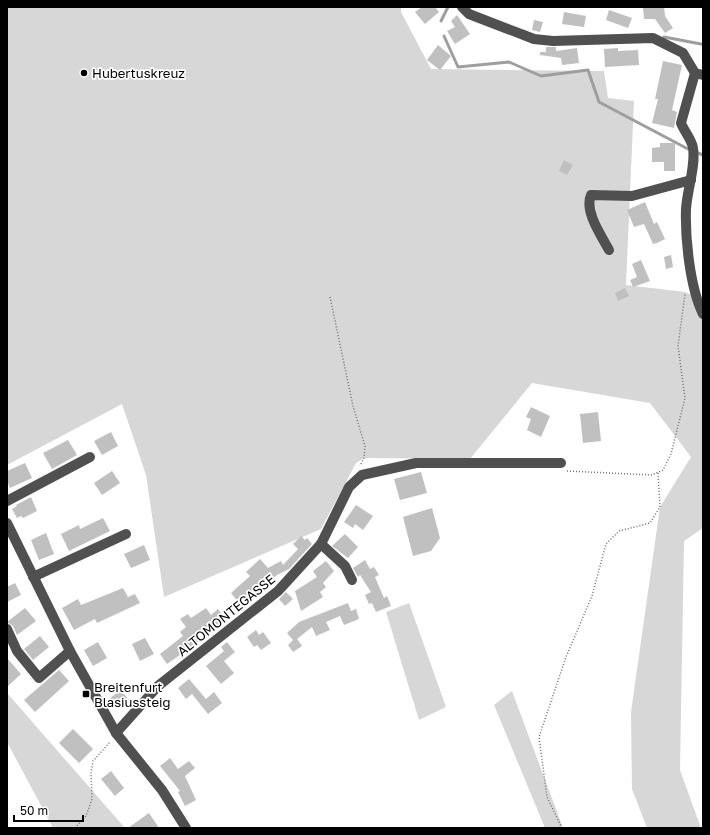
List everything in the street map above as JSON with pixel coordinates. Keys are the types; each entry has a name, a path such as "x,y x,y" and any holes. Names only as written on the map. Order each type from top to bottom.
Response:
{"street":[{"path":"462,7 469,14 534,39 553,41 653,38 683,53 699,74 681,123 693,148 691,180 686,208 687,238 691,269 703,314"},
{"path":"609,250 589,210 588,202 591,195 632,196 691,180"},
{"path":"7,500 90,457"},
{"name":"ALTOMONTEGASSE","path":"116,733 158,686 278,591 321,544 349,487 362,475 416,464 563,467"},
{"path":"7,523 70,651 116,733 162,790 186,828"},
{"path":"33,577 126,534"},
{"path":"321,544 345,566 352,580"},
{"path":"7,629 17,651 39,678 70,651"}],"path":[{"path":"563,467 652,475 663,470 670,454 685,398 678,346 685,292"},
{"path":"330,297 353,406 365,446 364,458 358,470"},
{"path":"562,828 547,797 539,738 566,657 592,596 606,544 619,531 650,523 660,506 658,472"},
{"path":"76,828 86,816 92,799 90,773 93,761 116,733"}],"shaded area":[{"path":"7,7 401,7 401,12 431,69 604,71 608,98 634,101 626,285 685,292 703,300 703,528 684,541 680,770 701,828 647,828 632,789 631,712 660,507 691,457 650,403 532,383 470,459 364,458 356,463 321,529 164,597 146,475 122,404 7,465"},
{"path":"409,603 446,707 419,720 386,612"},
{"path":"512,691 563,828 545,828 494,705"},
{"path":"7,693 125,828 53,828 7,742"}],"building":[{"path":"422,7 435,7 439,12 425,24 415,12"},
{"path":"643,7 664,7 665,16 673,28 665,33 655,19 644,19"},
{"path":"609,10 632,18 628,28 606,20"},
{"path":"564,12 586,16 584,27 562,24"},
{"path":"457,15 470,34 455,44 447,31 455,27 451,21"},
{"path":"534,20 543,22 540,32 532,30"},
{"path":"438,45 451,56 440,70 427,60"},
{"path":"546,47 556,47 556,51 577,48 579,63 562,65 561,58 540,55 540,52 546,52"},
{"path":"618,48 618,51 638,50 639,65 605,67 604,49"},
{"path":"663,61 682,65 672,110 677,112 674,128 652,123 658,99 655,99"},
{"path":"660,143 675,143 675,171 664,171 664,162 652,162 652,148 660,147"},
{"path":"564,160 573,165 567,175 559,171"},
{"path":"645,202 654,224 657,222 665,239 653,244 644,224 634,227 627,210"},
{"path":"671,255 673,267 666,269 664,257"},
{"path":"641,260 650,281 633,287 630,280 637,277 632,264"},
{"path":"625,288 629,296 618,301 615,293"},
{"path":"531,407 550,416 541,437 527,430 531,419 526,417"},
{"path":"598,412 601,441 583,443 580,414"},
{"path":"111,432 118,446 102,455 94,441"},
{"path":"68,440 77,455 52,469 43,453"},
{"path":"25,463 32,478 10,488 7,481 7,471"},
{"path":"112,471 120,483 102,495 94,483"},
{"path":"421,472 427,493 400,500 394,479"},
{"path":"31,497 37,511 23,518 21,516 17,518 12,509 17,506 16,505"},
{"path":"356,505 373,516 363,530 355,524 353,528 344,522"},
{"path":"432,508 440,538 431,551 413,556 403,517"},
{"path":"103,518 110,531 69,551 61,534 79,525 80,529"},
{"path":"46,533 54,554 39,560 31,540"},
{"path":"345,534 358,547 348,558 332,546"},
{"path":"301,536 305,540 307,538 312,544 289,569 277,575 252,597 243,611 235,606 238,602 231,593 250,576 246,572 260,559 268,568 281,561 283,565 298,549 293,544"},
{"path":"144,545 150,560 131,568 124,554"},
{"path":"365,560 370,569 374,567 379,575 375,577 384,598 387,596 391,606 376,612 372,603 369,604 365,595 371,592 360,575 358,577 353,568"},
{"path":"326,561 334,571 323,583 326,587 320,592 323,597 301,611 295,591 317,577 313,571"},
{"path":"15,583 21,595 7,602 7,587"},
{"path":"123,588 128,597 135,594 140,603 97,623 95,619 74,630 62,608 78,599 81,605"},
{"path":"286,592 293,599 285,606 279,599"},
{"path":"348,603 351,611 356,609 359,619 344,625 340,616 326,622 330,630 316,636 312,627 297,639 302,646 293,652 288,645 293,640 287,633 299,622"},
{"path":"25,608 36,621 17,635 13,626 7,622"},
{"path":"206,608 211,615 218,609 226,620 217,627 214,622 196,634 201,640 167,664 160,654 183,636 180,632 186,627 180,619 188,614 191,618"},
{"path":"256,630 259,635 263,632 271,643 261,650 257,645 254,647 247,637"},
{"path":"40,636 49,647 33,660 24,649"},
{"path":"145,638 154,654 140,661 132,644"},
{"path":"98,642 107,658 93,666 84,650"},
{"path":"227,642 235,652 224,661 234,673 221,684 206,666 224,651 221,647"},
{"path":"7,658 21,674 7,687"},
{"path":"59,670 69,681 35,712 24,700"},
{"path":"189,679 206,699 214,692 222,703 208,714 192,694 186,699 178,688"},
{"path":"121,690 129,700 118,708 110,698"},
{"path":"73,729 93,749 79,763 59,743"},
{"path":"170,758 178,769 189,761 195,768 185,776 196,800 185,806 178,792 180,791 160,766"},
{"path":"111,771 124,788 115,796 101,779"},
{"path":"149,813 159,828 128,828"}],"waterway":[{"path":"441,21 448,7"},
{"path":"444,36 458,67 509,62 541,76 588,70 599,102 688,149"},
{"path":"664,37 701,44"},
{"path":"698,153 703,155"}],"place":[{"name":"Hubertuskreuz","path":"84,73"},
{"name":"Breitenfurt Blasiussteig","path":"86,694"}]}
